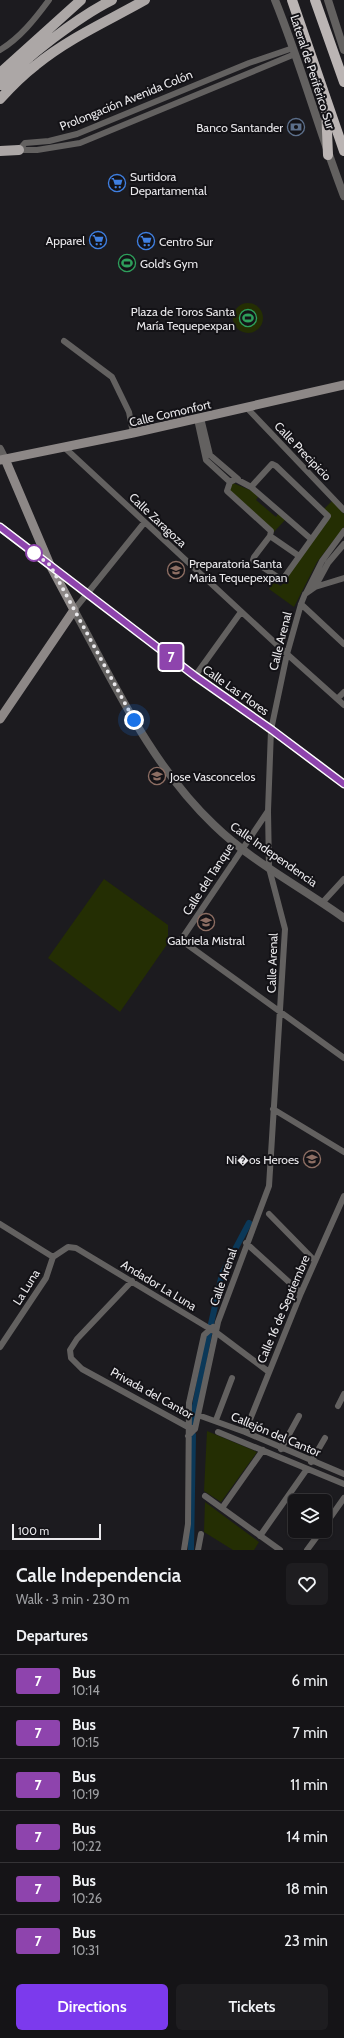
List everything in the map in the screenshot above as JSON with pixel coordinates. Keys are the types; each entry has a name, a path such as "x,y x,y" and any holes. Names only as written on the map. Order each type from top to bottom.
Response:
{"highway":[{"path":"292,0 326,95 344,151"},
{"path":"315,0 344,82"},
{"path":"326,95 328,155"}],"main road":[{"path":"0,73 81,0"},
{"path":"0,85 10,74 51,40 112,0"},
{"path":"0,99 46,57 110,18 142,2"},
{"path":"0,151 19,150"},
{"name":"Calle Comonfort","path":"2,459 133,434 344,385"},
{"name":"Calle Independencia","path":"2,459 50,565 74,610"},
{"name":"Calle Las Flores","path":"0,527 50,565"},
{"path":"0,720 74,610"}],"street":[{"path":"0,49 8,47 32,22 49,0"},
{"name":"Lateral de Periférico Sur","path":"275,0 294,51 328,155 344,196"},
{"path":"328,0 344,50"},
{"name":"Prolongación Avenida Colón","path":"19,150 37,150 80,143 294,51"},
{"name":"Prolongación Avenida Colón","path":"19,150 25,143 55,140 77,134 249,63 294,51"},
{"path":"64,341 112,377 129,412 133,434"},
{"name":"Calle Precipicio","path":"246,407 344,510"},
{"path":"199,418 208,449 213,458 238,479 251,487 311,539"},
{"path":"199,418 206,460 230,482"},
{"name":"Calle Zaragoza","path":"65,448 144,523 344,705"},
{"name":"Calle Independencia","path":"0,449 2,459"},
{"path":"238,479 230,482 227,489 228,493 271,530 270,536 253,560 281,579 328,516 276,466 271,465 251,487"},
{"path":"74,610 144,523"},
{"path":"305,594 322,561 344,531"},
{"path":"270,536 299,556"},
{"path":"315,587 328,563 344,544"},
{"name":"Calle Las Flores","path":"50,565 195,676 272,730 344,784"},
{"path":"305,594 315,587 342,580"},
{"name":"Calle Arenal","path":"184,1550 188,1524 189,1403 204,1360 217,1333 218,1322 268,1186 285,929 269,868 268,811 272,730 287,654 305,594"},
{"path":"301,604 344,644"},
{"name":"Calle Independencia","path":"74,610 148,744 190,802 241,848 344,918"},
{"path":"195,676 241,612"},
{"path":"337,699 344,692"},
{"name":"Calle del Tanque","path":"268,811 241,848 181,940 280,1012"},
{"path":"322,903 344,879"},
{"path":"280,1012 344,1058"},
{"path":"273,1109 344,1152"},
{"name":"Calle 16 de Septiembre","path":"245,1432 301,1293 344,1196"},
{"path":"269,1214 315,1262"},
{"path":"0,1224 53,1257"},
{"path":"246,1243 301,1293"},
{"name":"Andador La Luna","path":"53,1257 71,1246 217,1333 269,1372"},
{"name":"La Luna","path":"0,1347 46,1278 53,1257"},
{"name":"Privada del Cantor","path":"132,1281 77,1340 70,1350 71,1358 78,1366 195,1429"},
{"name":"Calle Arenal","path":"195,1429 204,1360 204,1335 218,1322"},
{"path":"216,1420 232,1378"},
{"path":"338,1406 344,1394"},
{"name":"Callejón del Cantor","path":"198,1415 216,1420 311,1462 344,1474"},
{"path":"281,1449 299,1416"},
{"path":"188,1436 195,1429"},
{"path":"218,1432 344,1484"},
{"path":"311,1462 325,1438"},
{"path":"222,1508 263,1450"},
{"path":"260,1536 307,1469"},
{"path":"206,1496 280,1550"},
{"path":"332,1515 344,1498"},
{"path":"198,1550 201,1534"},
{"path":"308,1550 316,1538"}],"green space":[{"name":"Plaza de Toros Santa María Tequepexpan","path":"248,303 259,307 263,318 259,329 248,333 237,329 233,318 237,307"},
{"path":"233,483 252,491 258,497 256,500 276,517 278,514 285,520 274,532 229,492 229,489"},
{"path":"332,501 344,514 344,527 317,562 294,607 269,589 274,582 281,586 331,516 324,509"},
{"path":"104,879 168,925 168,943 120,1012 48,958"},
{"path":"207,1431 257,1452 221,1502 204,1491"},
{"path":"205,1502 259,1542 254,1550 233,1550 204,1532"}],"waterway":[{"path":"211,1324 222,1274 249,1223"},
{"path":"193,1427 194,1411 209,1334"},
{"path":"191,1550 193,1435"}],"bus line":[{"name":"7","path":"0,527 195,676 272,730 344,784"}],"place":[{"name":"Banco Santander","path":"296,127"},
{"name":"Surtidora Departamental","path":"117,183"},
{"name":"Apparel","path":"98,240"},
{"name":"Centro Sur","path":"146,241"},
{"name":"Gold's Gym","path":"127,263"},
{"name":"Plaza de Toros Santa María Tequepexpan","path":"248,318"},
{"name":"Preparatoria Santa Maria Tequepexpan","path":"176,570"},
{"name":"Jose Vasconcelos","path":"157,776"},
{"name":"Gabriela Mistral","path":"206,922"},
{"name":"Ni�os Heroes","path":"312,1159"}],"route":[{"path":"34,553 30,550 50,565 134,720"}]}
